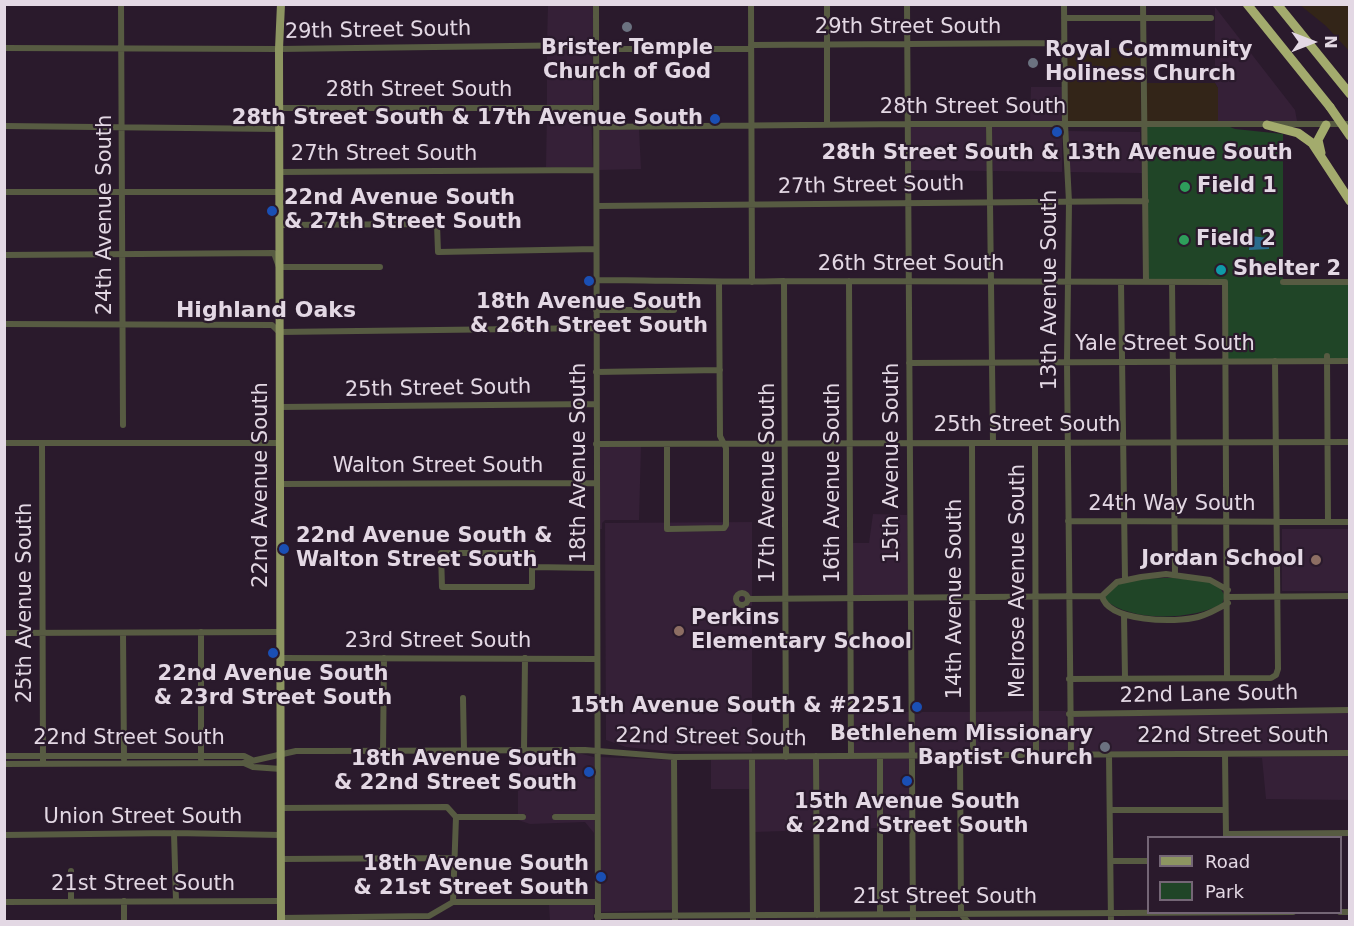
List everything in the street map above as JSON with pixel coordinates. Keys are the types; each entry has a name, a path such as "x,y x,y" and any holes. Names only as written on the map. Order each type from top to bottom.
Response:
{"highway":[{"path":"1246,4 1330,107 1350,136"},
{"path":"1277,4 1350,94"},
{"path":"1267,125 1298,133 1307,138 1350,201"},
{"path":"1322,157 1318,140 1326,125"}],"main road":[{"name":"22nd Avenue South","path":"276,4 279,49"},
{"name":"22nd Avenue South","path":"281,4 279,332 282,920"}],"street":[{"name":"24th Avenue South","path":"121,4 123,425"},
{"name":"18th Avenue South","path":"596,4 597,919"},
{"path":"751,4 752,282"},
{"path":"827,4 827,125"},
{"name":"15th Avenue South","path":"906,4 913,918"},
{"name":"13th Avenue South","path":"1064,4 1065,124 1069,202 1067,443 1071,755"},
{"path":"1143,4 1146,282"},
{"path":"1064,18 1211,18"},
{"name":"29th Street South","path":"4,48 279,49 589,45 596,48 1064,43"},
{"name":"28th Street South","path":"279,108 596,108"},
{"path":"989,124 993,443"},
{"name":"28th Street South","path":"596,127 1350,124"},
{"path":"4,126 279,129"},
{"name":"27th Street South","path":"279,172 596,170"},
{"name":"27th Street South","path":"4,192 279,192"},
{"name":"27th Street South","path":"597,206 1146,201"},
{"path":"279,225 438,224 438,252 596,249"},
{"path":"4,255 274,253 279,267 380,267"},
{"name":"26th Street South","path":"596,280 694,280 719,283 784,281 1225,282 1225,362"},
{"name":"17th Avenue South","path":"784,281 786,757"},
{"name":"16th Avenue South","path":"849,281 851,756"},
{"path":"1121,282 1125,580"},
{"path":"1172,282 1175,575"},
{"path":"1283,282 1350,282"},
{"path":"668,444 667,529 722,529 726,525 726,448 720,436 719,283"},
{"path":"596,310 674,310"},
{"path":"4,324 272,325 279,332 596,328"},
{"path":"1328,359 1328,522"},
{"name":"Yale Street South","path":"909,363 1225,362 1328,359 1350,361"},
{"path":"1069,679 1270,678 1276,675 1278,670 1275,361"},
{"path":"1225,362 1227,678"},
{"path":"596,372 720,370"},
{"name":"25th Street South","path":"280,407 596,404"},
{"name":"25th Street South","path":"596,444 1350,442"},
{"path":"4,443 280,443"},
{"name":"25th Avenue South","path":"42,443 43,763"},
{"name":"14th Avenue South","path":"972,443 973,755"},
{"name":"Melrose Avenue South","path":"1035,443 1036,754"},
{"name":"Walton Street South","path":"280,484 596,483"},
{"name":"24th Way South","path":"1068,521 1350,522"},
{"path":"441,553 532,553 532,567 532,587 442,586 441,553"},
{"path":"532,567 596,568"},
{"path":"748,599 1101,596 1111,586 1125,580 1175,575 1210,580 1228,596 1350,596"},
{"path":"1101,596 1103,604 1124,615 1148,619 1188,619 1213,612 1228,596"},
{"path":"1124,615 1125,678"},
{"path":"201,632 201,759"},
{"path":"4,633 280,632"},
{"path":"123,633 124,759"},
{"name":"23rd Street South","path":"281,658 596,659"},
{"path":"383,751 384,658"},
{"path":"524,750 525,658"},
{"path":"463,698 464,750"},
{"name":"22nd Lane South","path":"1070,714 1350,710"},
{"name":"22nd Street South","path":"201,759 243,763 296,751 464,750 597,751 675,757 1350,753"},
{"path":"1225,754 1226,836 1303,836 1350,833"},
{"path":"1109,755 1112,921"},
{"name":"22nd Street South","path":"4,756 201,759 244,756 253,760"},
{"path":"816,756 817,915"},
{"path":"880,756 880,914"},
{"path":"960,756 961,914 968,921"},
{"path":"675,757 675,918"},
{"path":"752,757 753,918"},
{"name":"22nd Street South","path":"4,764 124,759"},
{"path":"243,763 253,767 281,769"},
{"path":"281,808 447,807 456,817 453,902"},
{"path":"1110,810 1225,810"},
{"path":"456,817 524,817"},
{"path":"555,817 597,817"},
{"path":"174,833 176,901"},
{"name":"Union Street South","path":"4,835 174,833 281,835"},
{"path":"281,859 453,858"},
{"path":"1111,861 1147,861"},
{"path":"71,871 71,901"},
{"path":"124,901 124,921"},
{"name":"21st Street South","path":"4,902 281,901"},
{"path":"282,920 429,916 453,902 597,902"},
{"name":"21st Street South","path":"597,919 753,918 817,915 861,918 880,914 913,918 961,914 1147,913"},
{"path":"1036,914 1036,921"},
{"name":"21st Street South","path":"1209,914 1250,914"}],"shaded area":[{"path":"548,5 593,5 593,44 547,43"},
{"path":"1300,5 1349,5 1349,51 1326,26"},
{"path":"1215,7 1295,110 1297,121 1218,121 1218,88 1215,83"},
{"path":"1067,46 1140,49 1141,121 1068,121"},
{"path":"547,48 593,50 592,105 547,105"},
{"path":"1147,83 1215,83 1218,88 1218,121 1147,121"},
{"path":"1031,87 1062,87 1062,121 1030,121"},
{"path":"547,110 591,110 593,167 546,167"},
{"path":"910,127 986,127 987,171 911,170"},
{"path":"992,127 1062,127 1062,172 993,171"},
{"path":"639,129 641,169 599,170 599,130"},
{"path":"1068,131 1140,132 1142,173 1068,172"},
{"path":"599,446 641,446 639,520 605,520 602,523 602,529 599,529"},
{"path":"873,514 907,515 908,595 853,596 853,543 869,543"},
{"name":"Perkins Elementary School","path":"752,522 752,752 664,751 626,747 606,740 605,523"},
{"name":"Jordan School","path":"1282,529 1349,529 1349,591 1282,591"},
{"path":"1033,711 1033,752 976,753 976,712"},
{"path":"1039,711 1066,711 1068,752 1039,752"},
{"path":"854,712 909,712 909,753 854,754"},
{"path":"915,712 970,712 970,753 915,753"},
{"path":"1349,712 1349,750 1074,752 1073,717"},
{"path":"578,753 594,757 594,814 552,814 552,819 594,819 594,833 585,822 530,824 518,820 526,819 526,814 518,814 518,755"},
{"path":"1349,756 1349,800 1266,799 1262,758 1228,757"},
{"path":"600,757 671,760 672,910 601,912"},
{"path":"813,759 813,830 755,832 755,760"},
{"path":"819,759 877,759 877,828 819,830"},
{"path":"883,759 909,759 910,827 883,828"},
{"path":"711,760 749,760 749,789 711,789"},
{"path":"549,905 594,905 593,921 550,921"}],"green space":[{"path":"1225,125 1235,129 1283,134 1283,281 1349,282 1349,361 1225,361 1225,282 1146,282 1146,126"},
{"path":"1174,578 1206,581 1219,586 1225,596 1222,604 1195,613 1162,617 1130,612 1104,599 1108,592 1118,584 1142,579"}],"water":[{"path":"1250,236 1269,238 1269,249 1249,250"}],"place":[{"name":"Brister Temple Church of God","path":"627,27"},
{"name":"Royal Community Holiness Church","path":"1033,63"},
{"name":"28th Street South & 17th Avenue South","path":"715,119"},
{"name":"28th Street South & 13th Avenue South","path":"1057,132"},
{"name":"Field 1","path":"1185,187"},
{"name":"22nd Avenue South & 27th Street South","path":"272,211"},
{"name":"Field 2","path":"1184,240"},
{"name":"Shelter 2","path":"1221,270"},
{"name":"18th Avenue South & 26th Street South","path":"589,281"},
{"name":"22nd Avenue South & Walton Street South","path":"284,549"},
{"name":"Jordan School","path":"1316,560"},
{"name":"Perkins Elementary School","path":"679,631"},
{"name":"22nd Avenue South & 23rd Street South","path":"273,653"},
{"name":"15th Avenue South & #2251","path":"917,707"},
{"name":"Bethlehem Missionary Baptist Church","path":"1105,747"},
{"name":"18th Avenue South & 22nd Street South","path":"589,772"},
{"name":"15th Avenue South & 22nd Street South","path":"907,781"},
{"name":"18th Avenue South & 21st Street South","path":"601,877"}],"district":[{"name":"Highland Oaks","path":"266,311"}]}
